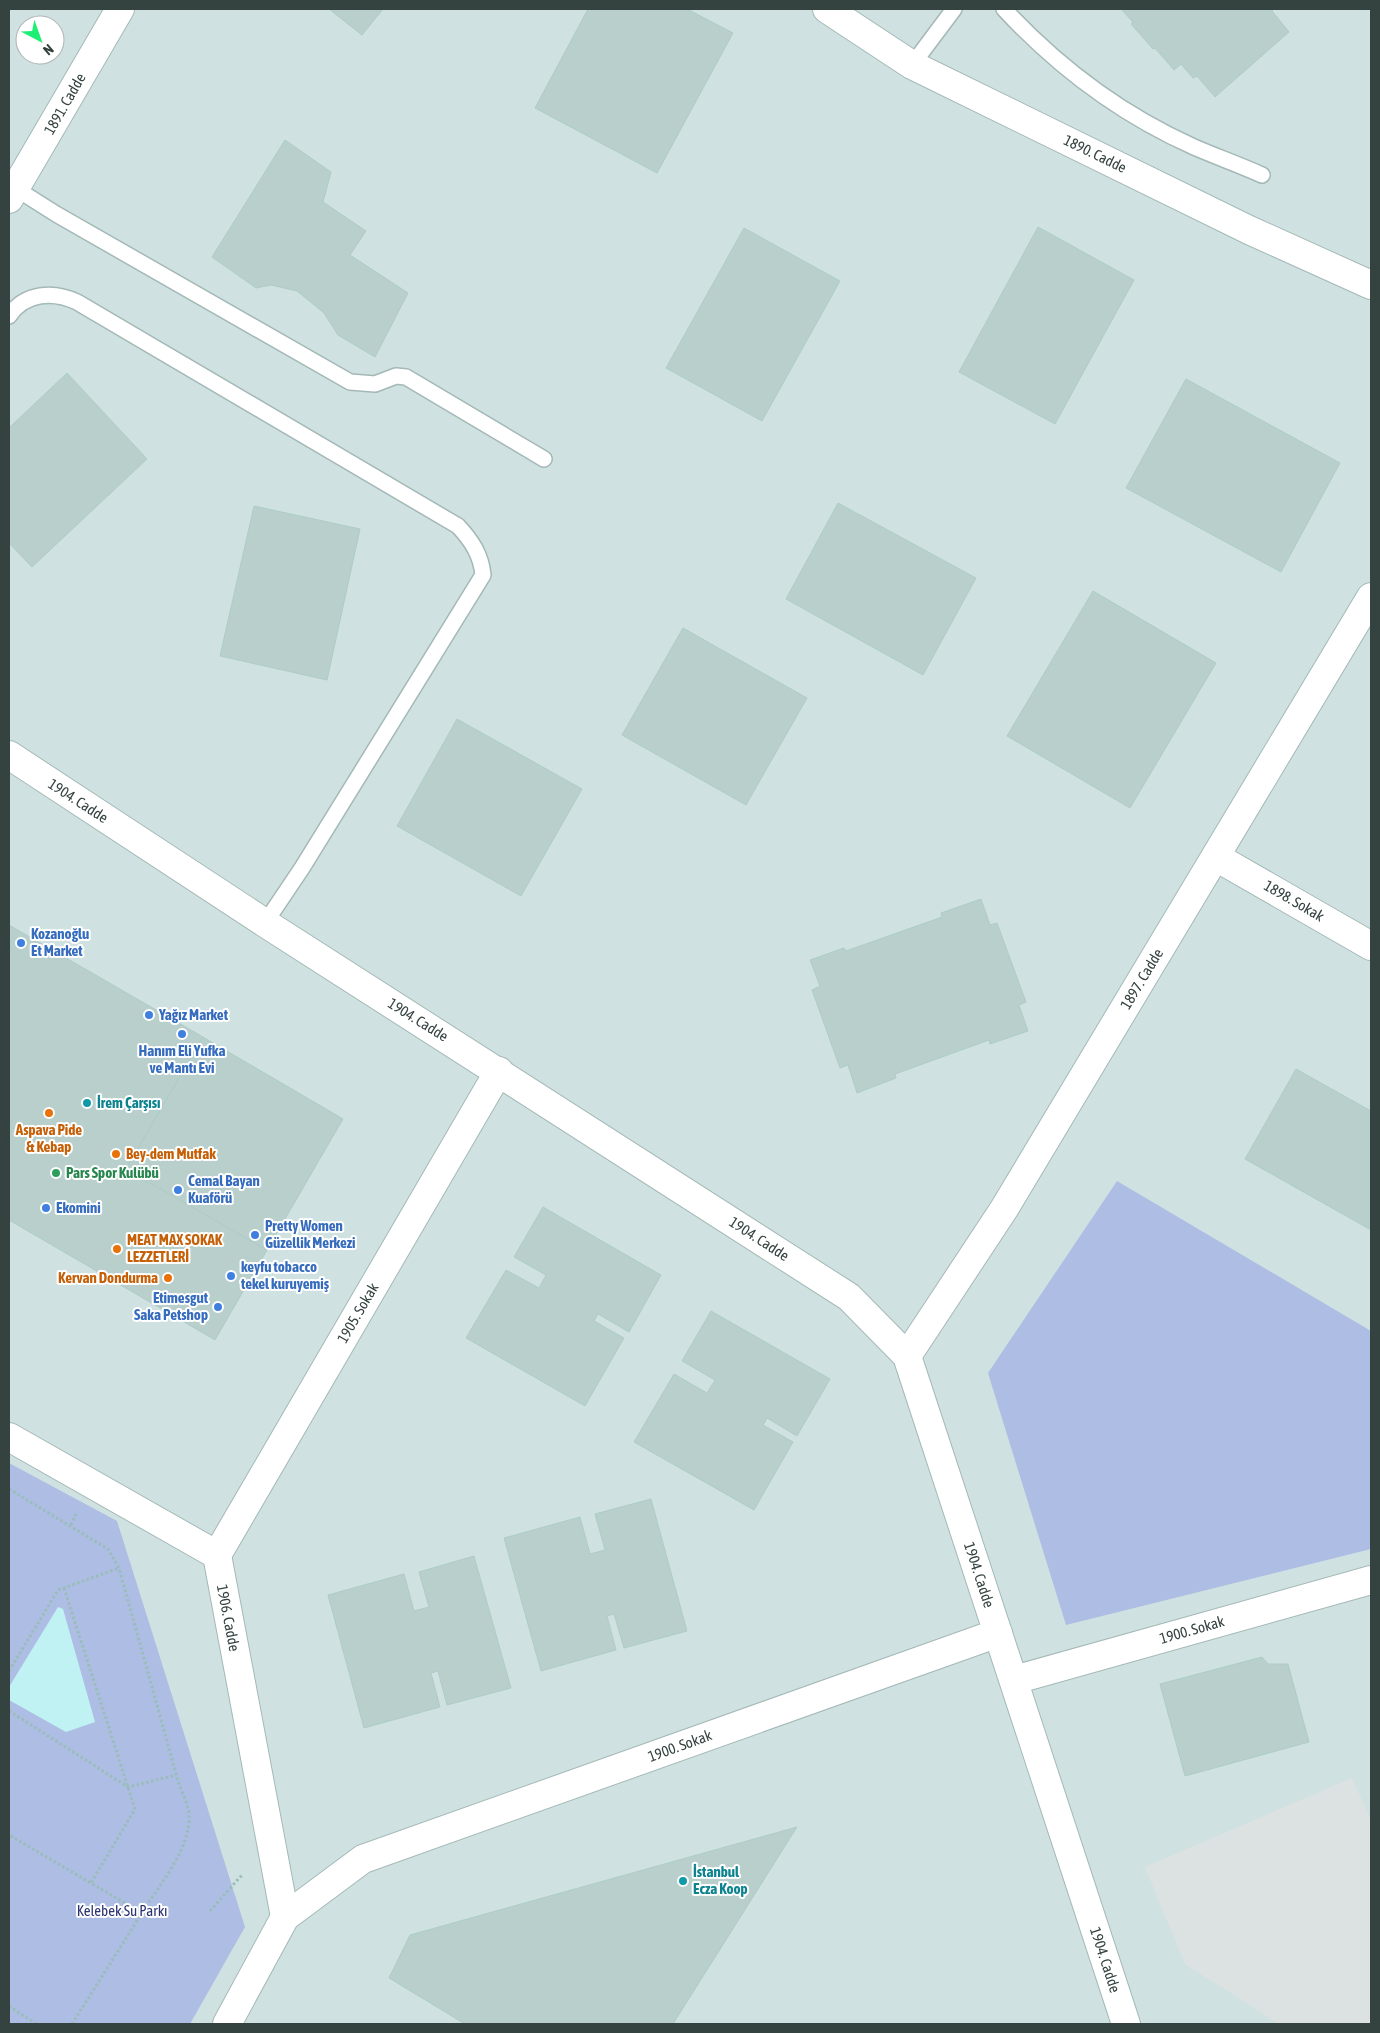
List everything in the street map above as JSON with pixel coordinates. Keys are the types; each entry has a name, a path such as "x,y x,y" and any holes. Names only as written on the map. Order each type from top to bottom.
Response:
{"street":[{"name":"1891. Cadde","path":"12,194 120,9"},
{"name":"1890. Cadde","path":"827,9 912,65 1240,226 1371,285"},
{"name":"1897. Cadde","path":"907,1356 1004,1209 1371,597"},
{"name":"1904. Cadde","path":"9,756 849,1298 907,1356 1126,2024"},
{"name":"1898. Sokak","path":"1216,857 1371,946"},
{"name":"1905. Sokak","path":"216,1555 499,1071"},
{"path":"9,1437 216,1555"},
{"name":"1906. Cadde","path":"216,1555 284,1916"},
{"name":"1900. Sokak","path":"1014,1680 1371,1580"},
{"name":"1900. Sokak","path":"284,1916 363,1859 998,1633"},
{"path":"227,2024 284,1916"}],"lane":[{"path":"912,65 954,9"},
{"path":"1004,9 1030,37 1073,74 1119,107 1194,147 1262,175"},
{"path":"12,194 56,214 350,382 375,384 396,376 406,377 544,459"},
{"path":"9,316 21,304 32,298 44,295 56,294 77,302 458,526 469,537 476,550 481,562 483,575 302,868 265,922"}],"path":[{"path":"9,1489 108,1549 119,1568 188,1812 188,1829 184,1845 72,2024"},
{"path":"9,1672 58,1590 119,1568"},
{"path":"64,1588 135,1809 91,1883"},
{"path":"9,1711 128,1786 176,1775"},
{"path":"9,1835 142,1913"},
{"path":"210,1910 240,1877 273,1859"},
{"path":"9,2006 36,2024"}],"shaded area":[{"path":"9,9 1371,9 1371,2024 9,2024"},
{"path":"1352,1778 1371,1820 1371,2024 1279,2024 1185,1964 1145,1867"}],"green space":[{"path":"1117,1181 1371,1331 1371,1549 1066,1625 988,1373"},
{"name":"Kelebek Su Parkı","path":"9,1463 117,1521 245,1927 190,2024 9,2024"}],"sand":[{"path":"58,1607 63,1609 95,1722 66,1732 9,1700 9,1687"}],"building":[{"path":"329,9 383,9 362,35"},
{"path":"588,9 687,9 733,33 657,173 535,108"},
{"path":"1121,9 1274,9 1272,11 1289,32 1215,97 1197,76 1193,78 1181,64 1174,70 1131,24 1133,22"},
{"path":"285,140 331,172 323,202 366,231 350,255 408,293 375,357 338,335 324,313 297,291 271,285 256,288 212,257"},
{"path":"1038,227 1134,280 1055,424 959,372"},
{"path":"744,228 840,281 762,421 666,368"},
{"path":"67,373 147,459 32,567 9,543 9,428"},
{"path":"1186,379 1340,463 1281,572 1126,488"},
{"path":"838,503 976,578 923,675 786,599"},
{"path":"254,506 360,529 327,680 220,656"},
{"path":"1093,591 1216,663 1130,808 1007,736"},
{"path":"683,628 807,698 746,805 622,735"},
{"path":"457,719 582,789 521,896 397,826"},
{"path":"981,899 990,925 997,923 1026,1002 1019,1005 1028,1031 990,1044 989,1040 895,1074 896,1078 857,1093 848,1065 840,1068 812,990 820,986 810,960 844,948 846,951 942,917 941,913"},
{"name":"İrem Çarşısı","path":"9,925 203,1037 126,1169 267,1250 215,1340 9,1220"},
{"path":"203,1037 343,1119 267,1250 126,1169"},
{"path":"1296,1069 1371,1111 1371,1230 1245,1159"},
{"path":"543,1207 661,1275 629,1332 598,1314 594,1321 624,1338 585,1406 466,1338 506,1270 539,1288 546,1275 514,1257"},
{"path":"711,1311 830,1379 797,1436 767,1418 763,1425 793,1442 754,1510 634,1442 674,1374 707,1393 715,1380 682,1361"},
{"path":"651,1499 687,1631 624,1648 614,1614 607,1616 616,1650 541,1671 504,1538 580,1517 590,1554 605,1550 595,1514"},
{"path":"474,1556 511,1688 447,1705 438,1671 431,1673 440,1707 364,1728 328,1595 404,1574 414,1611 429,1607 419,1572"},
{"path":"1262,1657 1268,1664 1288,1664 1309,1742 1185,1776 1160,1684"},
{"name":"İstanbul Ecza Koop","path":"797,1827 673,2024 465,2024 389,1978 410,1935"}],"place":[{"name":"Kozanoğlu Et Market","path":"21,943"},
{"name":"Yağız Market","path":"149,1015"},
{"name":"Hanım Eli Yufka ve Mantı Evi","path":"182,1034"},
{"name":"İrem Çarşısı","path":"87,1103"},
{"name":"Aspava Pide & Kebap","path":"49,1113"},
{"name":"Bey-dem Mutfak","path":"116,1154"},
{"name":"Pars Spor Kulübü","path":"56,1173"},
{"name":"Cemal Bayan Kuaförü","path":"178,1190"},
{"name":"Ekomini","path":"46,1208"},
{"name":"Pretty Women Güzellik Merkezi","path":"255,1235"},
{"name":"MEAT MAX SOKAK LEZZETLERİ","path":"117,1249"},
{"name":"keyfu tobacco tekel kuruyemiş","path":"231,1276"},
{"name":"Kervan Dondurma","path":"168,1278"},
{"name":"Etimesgut Saka Petshop","path":"218,1307"},
{"name":"İstanbul Ecza Koop","path":"683,1881"}]}
